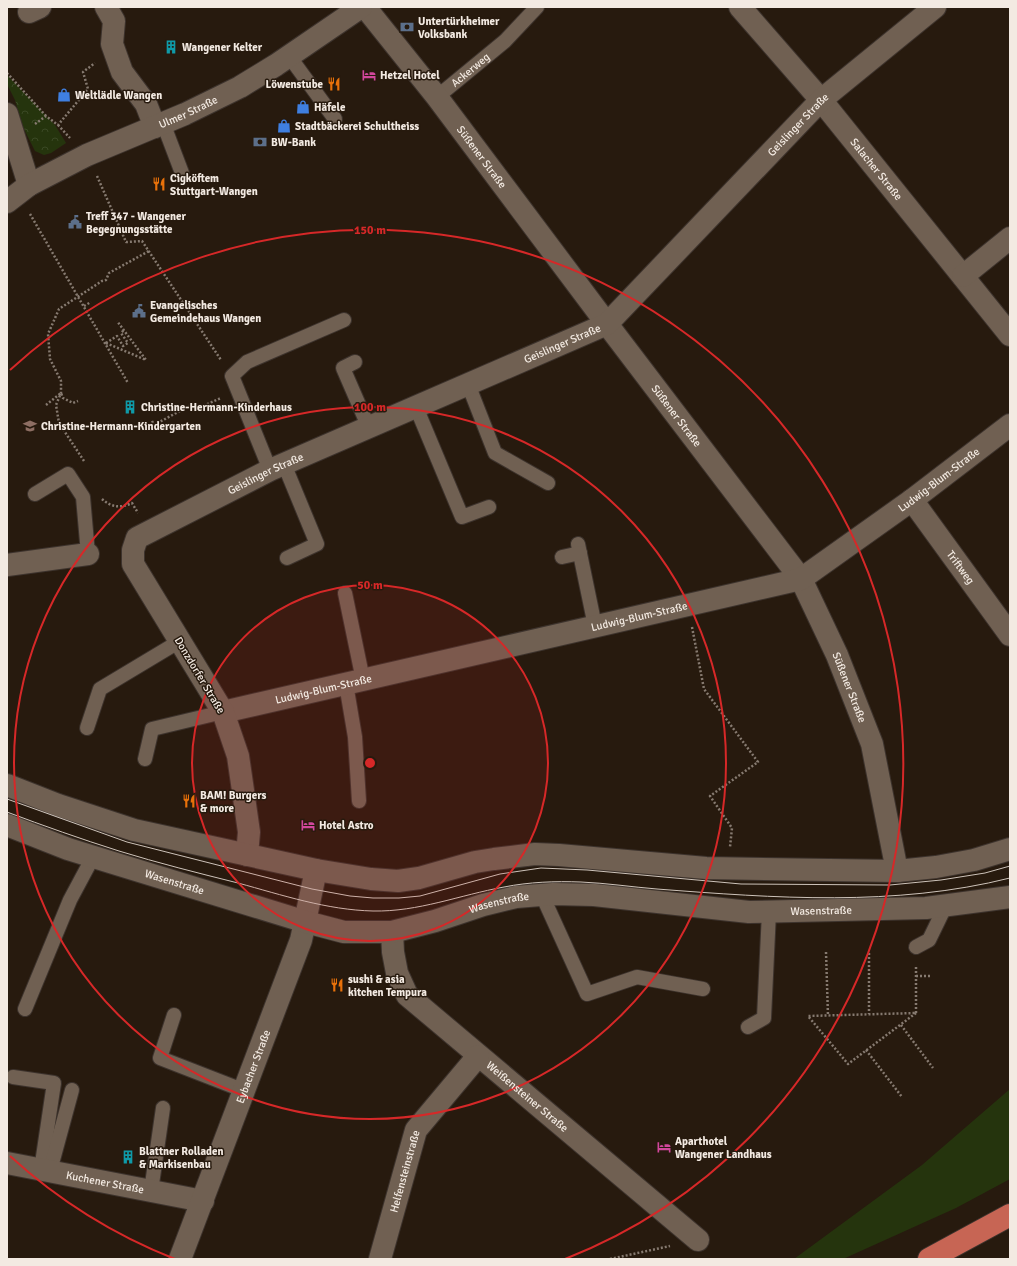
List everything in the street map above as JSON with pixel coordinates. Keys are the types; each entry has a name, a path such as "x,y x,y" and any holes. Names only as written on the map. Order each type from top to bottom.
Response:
{"highway":[{"path":"929,1259 1010,1215"}],"street":[{"path":"106,7 114,20 112,44 122,72 146,104 159,125"},
{"name":"Ulmer Straße","path":"18,193 87,155 185,114 240,87 361,7"},
{"name":"Süßener Straße","path":"365,7 437,97 801,579 837,655 872,744 897,871"},
{"name":"Salacher Straße","path":"740,7 821,100 1010,335"},
{"name":"Geislinger Straße","path":"132,550 137,538 277,468 607,324 821,100 935,7"},
{"path":"7,114 15,138 18,193"},
{"path":"963,276 1010,238"},
{"name":"Ludwig-Blum-Straße","path":"223,712 801,579 912,500 1010,425"},
{"name":"Triftweg","path":"912,500 1010,634"},
{"name":"Donzdorfer Straße","path":"132,550 133,564 223,712 239,763 249,832 246,855"},
{"path":"7,565 88,554"},
{"path":"7,785 58,805 134,830 316,870 371,880 398,881 419,878 475,862 535,854 729,868 897,871 936,867 974,860 1010,849"},
{"name":"Wasenstraße","path":"7,826 68,849 306,922 344,932 392,932 435,921 483,905 516,898 553,894 594,896 749,912 919,908 1010,897"},
{"name":"Eybacher Straße","path":"180,1259 301,940 316,870"},
{"name":"Weißensteiner Straße","path":"392,932 393,952 397,973 407,995 698,1240"},
{"name":"Helfensteinstraße","path":"380,1259 416,1130 478,1056"},
{"name":"Kuchener Straße","path":"7,1164 203,1201"}],"lane":[{"name":"Ackerweg","path":"437,97 505,41 537,7"},
{"path":"289,56 335,119"},
{"path":"159,125 182,173"},
{"path":"287,558 317,544 238,391 232,376 247,362 344,320"},
{"path":"355,362 342,368 369,428"},
{"path":"468,384 495,453 548,483"},
{"path":"416,407 462,518 489,507"},
{"path":"35,494 68,474 83,497 88,554"},
{"path":"562,557 579,548 595,626"},
{"path":"345,593 354,682 355,737 359,801"},
{"path":"87,728 100,689 180,641"},
{"path":"145,759 152,729 223,712"},
{"path":"24,1008 70,900 93,856"},
{"path":"542,895 586,994 637,977 703,989"},
{"path":"916,947 929,940 946,905"},
{"path":"748,1027 764,1018 769,912"},
{"path":"174,1015 160,1058 245,1091"},
{"path":"13,1077 54,1083 45,1171"},
{"path":"45,1171 72,1090"},
{"path":"151,1191 163,1108"}],"path":[{"path":"58,125 88,89 83,72 107,54 112,44"},
{"path":"7,73 46,116 58,125 87,155 126,242 142,241 232,376"},
{"path":"15,138 46,116"},
{"path":"18,193 128,383"},
{"path":"87,467 80,453 66,436 59,423 56,405 61,393 61,381 50,359 48,334 59,309 77,296 106,280 109,273 137,259 149,251"},
{"path":"137,259 139,263"},
{"path":"84,306 91,302"},
{"path":"105,343 146,360 117,320"},
{"path":"105,343 117,336 123,346 128,343 121,332 124,330"},
{"path":"152,421 154,425 188,406 196,409 238,391"},
{"path":"61,393 63,398 73,403 78,401"},
{"path":"46,405 61,393"},
{"path":"98,496 109,505 123,507 132,502 149,532"},
{"path":"688,605 704,689 758,762 710,796 732,828 729,868"},
{"path":"916,947 916,1013"},
{"path":"826,952 828,1016"},
{"path":"869,953 869,1015"},
{"path":"916,976 932,976"},
{"path":"916,1013 848,1064 808,1016 869,1015 916,1013"},
{"path":"901,1025 933,1068"},
{"path":"866,1050 902,1097"},
{"path":"610,1259 698,1240"}],"green space":[{"path":"7,75 55,125 66,143 51,153 44,155 35,151 23,127 15,100 7,84"},
{"path":"1010,1089 1010,1179 956,1208 843,1259 794,1259 922,1165"}],"tram line":[{"path":"7,799 127,842 312,889 350,896 373,898 420,896 500,874 541,868 587,870 741,884 890,885 941,880 985,873 1010,866"},
{"path":"7,812 148,860 288,897 322,905 356,910 390,911 406,909 488,890 542,882 600,883 657,889 745,895 834,898 879,897 923,893 967,887 1010,878"}],"place":[{"name":"Untertürkheimer Volksbank","path":"407,27"},
{"name":"Wangener Kelter","path":"171,47"},
{"name":"Hetzel Hotel","path":"369,75"},
{"name":"Löwenstube","path":"334,84"},
{"name":"Weltlädle Wangen","path":"64,95"},
{"name":"Häfele","path":"303,107"},
{"name":"Stadtbäckerei Schultheiss","path":"284,126"},
{"name":"BW-Bank","path":"260,142"},
{"name":"Cigköftem Stuttgart-Wangen","path":"159,184"},
{"name":"Treff 347 - Wangener Begegnungsstätte","path":"75,222"},
{"name":"Evangelisches Gemeindehaus Wangen","path":"139,311"},
{"name":"Christine-Hermann-Kinderhaus","path":"130,407"},
{"name":"Christine-Hermann-Kindergarten","path":"30,426"},
{"name":"BAM! Burgers & more","path":"189,801"},
{"name":"Hotel Astro","path":"308,825"},
{"name":"sushi & asia kitchen Tempura","path":"337,985"},
{"name":"Aparthotel Wangener Landhaus","path":"664,1147"},
{"name":"Blattner Rolladen & Markisenbau","path":"128,1157"}]}
